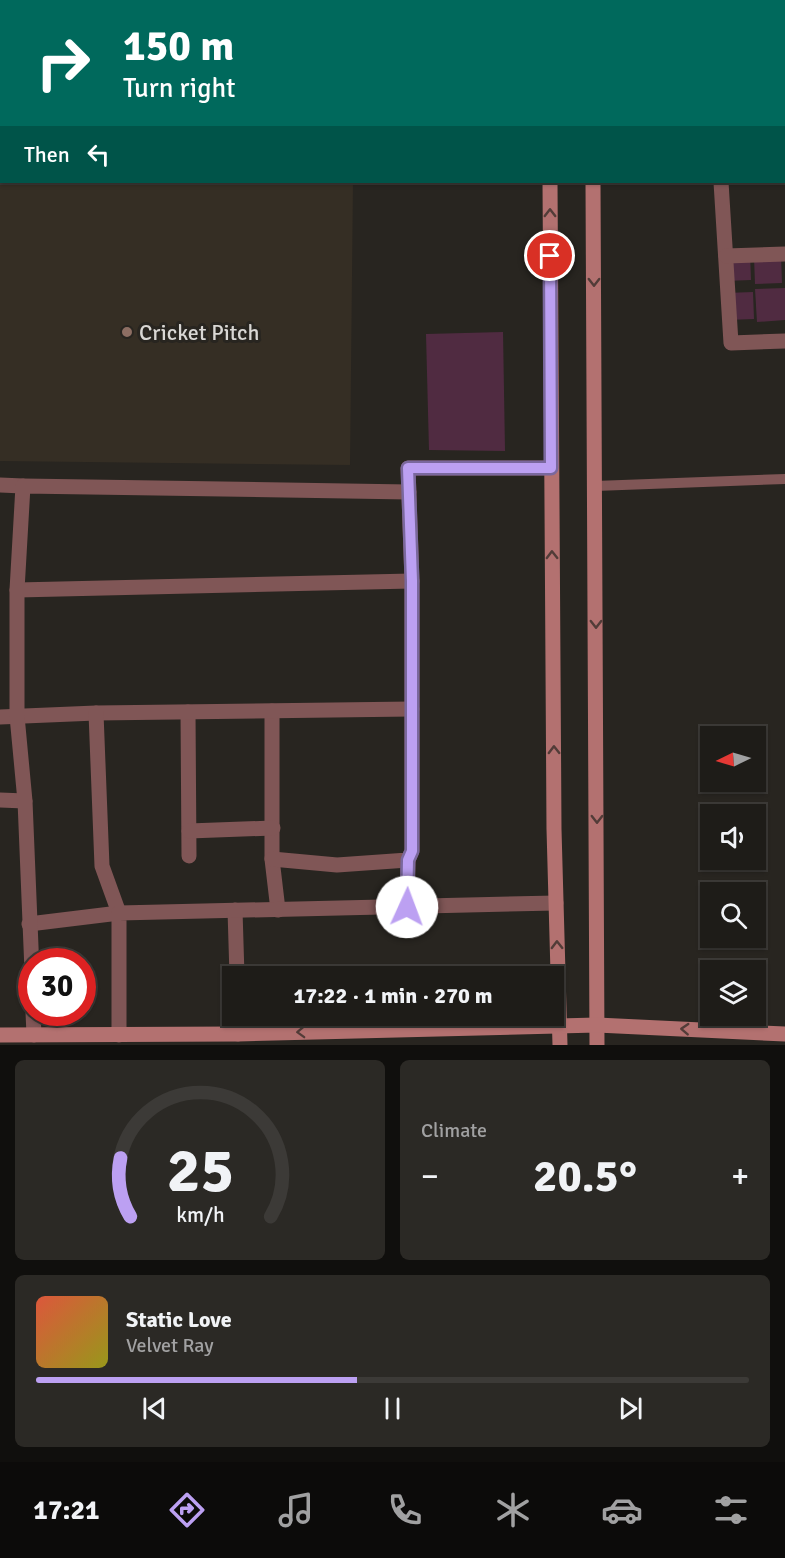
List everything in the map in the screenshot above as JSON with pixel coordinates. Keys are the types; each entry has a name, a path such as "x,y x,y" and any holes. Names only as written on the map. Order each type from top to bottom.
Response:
{"street":[{"path":"550,183 556,903 560,1045"},
{"path":"593,183 597,1045"},
{"path":"721,183 731,344 785,341"},
{"path":"726,256 785,254"},
{"path":"407,907 408,860 412,851 412,581 408,468 551,468"},
{"path":"0,485 409,492"},
{"path":"23,486 17,590 17,716 25,801 31,948"},
{"path":"17,590 412,581"},
{"path":"0,717 96,713 412,709"},
{"path":"272,711 272,860 278,910"},
{"path":"188,712 189,856"},
{"path":"96,713 102,866 119,913 119,1035"},
{"path":"0,800 25,801"},
{"path":"189,831 273,828"},
{"path":"272,860 337,865 408,860"},
{"path":"30,924 119,913 556,903"},
{"path":"235,910 237,966"},
{"path":"0,1035 238,1034 597,1025 785,1034"},
{"path":"34,1026 34,1035"},
{"path":"238,1026 238,1034"}],"lane":[{"path":"595,486 785,479"}],"shaded area":[{"path":"0,183 353,183 350,465 0,461"}],"building":[{"path":"750,253 751,280 725,281 723,254"},
{"path":"781,256 782,283 755,284 754,257"},
{"path":"785,288 785,320 757,322 755,289"},
{"path":"753,292 754,319 727,320 726,293"},
{"path":"503,332 505,451 429,450 426,334"}],"place":[{"name":"Cricket Pitch","path":"127,332"}],"route":[{"path":"407,907 408,860 412,851 412,581 408,468 551,468 550,256"}]}
